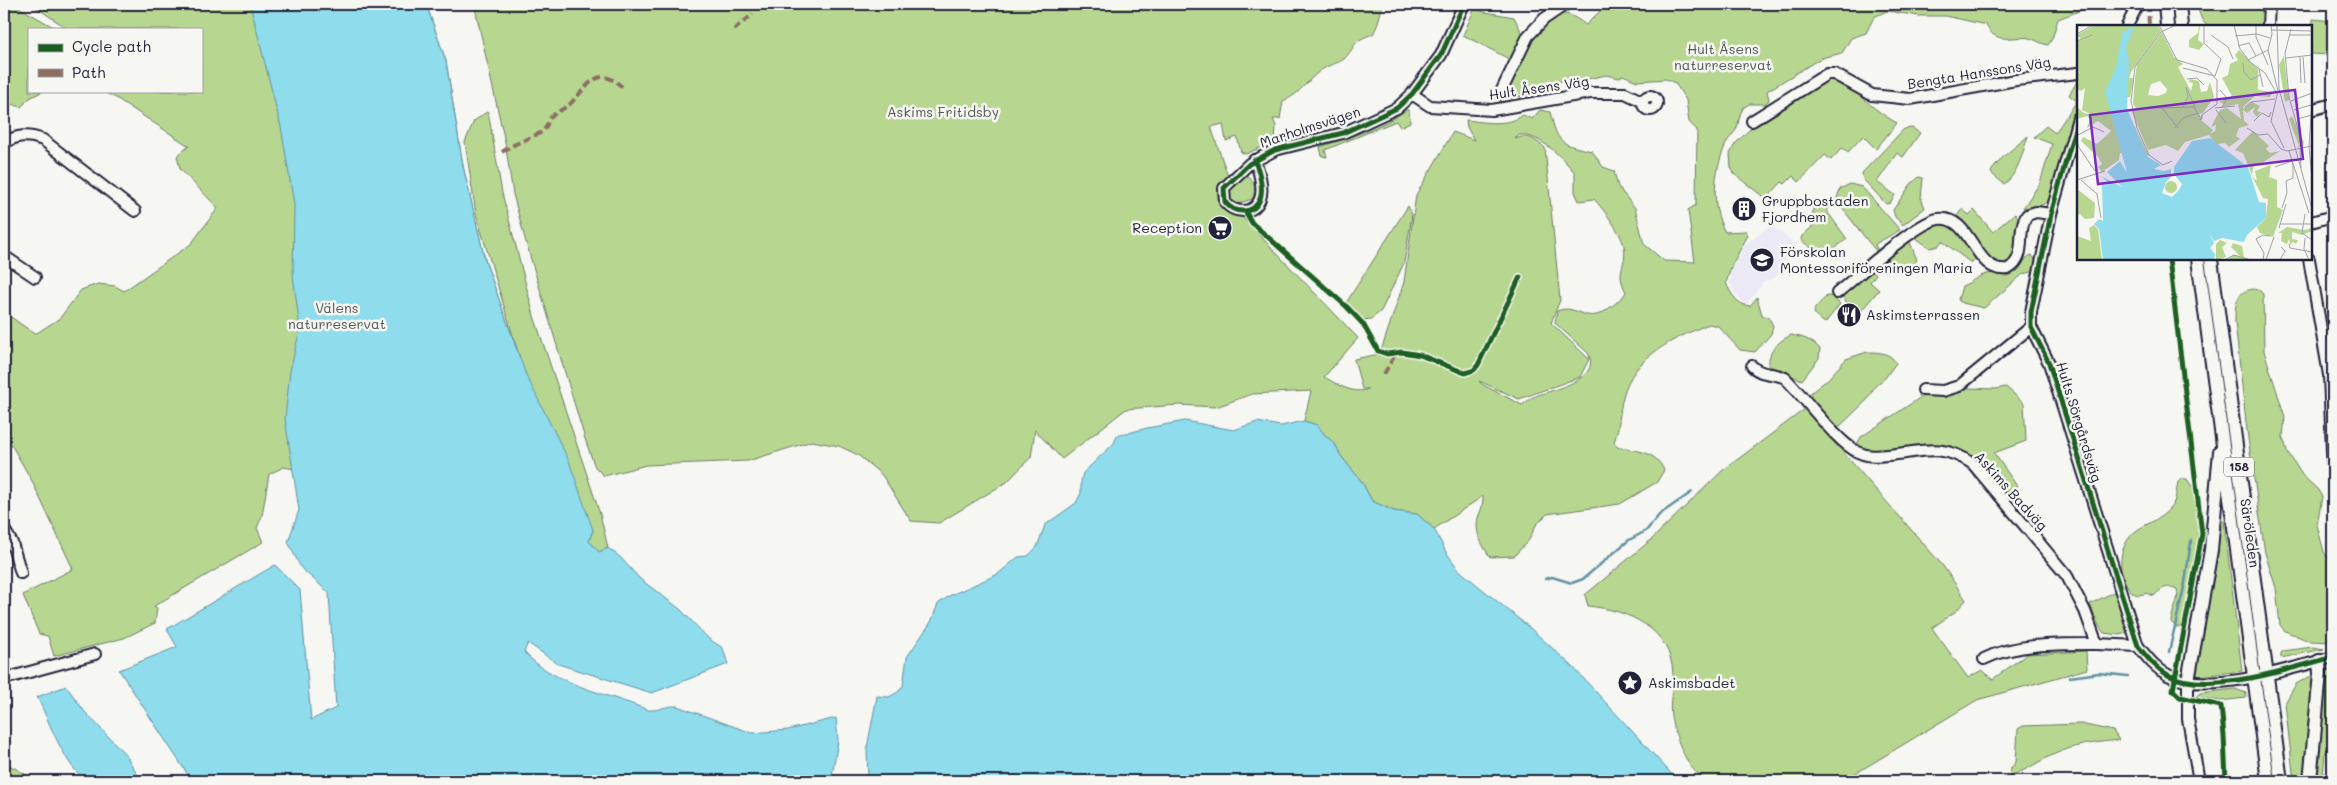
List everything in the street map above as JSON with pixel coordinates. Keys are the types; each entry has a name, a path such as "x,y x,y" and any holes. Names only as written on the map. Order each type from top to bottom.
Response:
{"main road":[{"path":"2165,4 2167,25"},
{"path":"2179,4 2181,25"},
{"name":"Säröleden","path":"2198,260 2222,438 2260,676 2281,781"},
{"name":"Säröleden","path":"2211,260 2260,676 2268,781"},
{"name":"158","path":"2188,681 2211,550 2218,461 2222,438"},
{"path":"2310,781 2320,673 2319,661"}],"street":[{"name":"Marholmsvägen","path":"1254,160 1262,190 1260,200 1251,209 1245,211 1232,210 1224,202 1224,188 1254,160 1275,150 1322,140 1365,124 1397,108 1412,94 1441,55 1464,4"},
{"path":"1500,94 1531,32 1544,19 1566,4"},
{"path":"2127,25 2138,4"},
{"path":"2268,25 2269,4"},
{"name":"Bengta Hanssons Väg","path":"1752,121 1826,74 1834,74 1872,95 1910,99 2016,80 2077,73"},
{"name":"Hult Åsens Väg","path":"1412,94 1430,106 1492,110 1590,93 1625,93 1642,101"},
{"path":"2312,110 2333,104"},
{"path":"1923,390 1943,391 1959,386 2031,327 2031,312 2050,214 2077,121"},
{"path":"4,144 22,136 33,136 43,140 135,211"},
{"path":"1837,293 1928,222 1939,219 1949,220 1956,224 1982,258 1992,267 2008,269 2018,259 2023,223 2027,216 2036,212 2050,214"},
{"path":"2312,222 2333,216"},
{"path":"4,256 35,277"},
{"path":"2309,260 2328,334 2333,477"},
{"name":"Hults Sörgårdsväg","path":"2031,327 2049,363 2138,646"},
{"name":"Askims Badväg","path":"1752,366 1759,372 1779,375 1785,378 1844,442 1857,452 1880,456 1940,449 1961,456 1972,464 2067,576 2085,612 2097,644"},
{"path":"4,529 12,544 22,573"},
{"path":"1984,659 1996,653 2012,650 2097,644 2138,646 2158,668 2169,676 2188,681 2210,682 2260,676 2333,657"},
{"path":"4,679 95,654"},
{"path":"2188,681 2186,705 2199,781"}],"shaded area":[{"name":"Förskolan Montessoriföreningen Maria","path":"1771,225 1794,243 1776,277 1762,283 1746,304 1735,294 1730,283 1732,269 1745,245"}],"green space":[{"path":"4,4 13,4 55,28 28,28 28,92 41,92 30,98 21,107 4,102"},
{"name":"Välens naturreservat","path":"31,4 426,4 446,61 463,166 485,260 521,362 476,214 465,142 474,121 488,111 502,193 534,316 600,514 608,548 599,552 589,541 593,530 284,467 269,474 262,516 257,528 263,542 154,606 157,608 155,623 124,638 54,656 48,636 39,634 23,595 73,569 32,481 4,432 4,312 32,332 37,333 60,318 81,290 98,284 115,286 124,291 191,244 218,208 180,169 177,156 189,146 104,92 202,92 202,28 67,28"},
{"path":"489,4 1383,4 1373,34 1361,39 1344,59 1320,71 1295,94 1283,101 1280,119 1273,119 1276,126 1275,141 1246,154 1241,152 1237,137 1226,141 1223,124 1211,127 1232,188 1245,175 1251,179 1254,185 1252,199 1238,204 1242,217 1358,338 1324,377 1345,388 1357,391 1368,389 1362,389 1354,359 1380,354 1404,282 1416,195 1453,132 1474,140 1467,127 1466,120 1503,122 1517,119 1523,115 1532,119 1540,110 1550,112 1555,131 1562,141 1592,151 1603,167 1614,171 1618,187 1635,208 1644,244 1664,261 1695,262 1688,210 1696,205 1697,130 1689,122 1686,100 1675,83 1666,79 1637,81 1623,75 1619,78 1606,75 1583,80 1570,79 1541,86 1532,94 1503,100 1534,34 1554,16 1565,14 1576,18 1586,25 1607,4 1839,4 1851,7 1855,4 2019,4 2029,6 2035,4 2086,4 2084,9 2058,19 2052,39 2048,45 2023,37 2000,38 1990,31 1986,25 1946,16 1919,16 1887,11 1874,17 1866,33 1851,38 1842,53 1821,58 1767,91 1769,100 1765,104 1749,104 1743,108 1736,130 1727,141 1718,167 1715,189 1717,211 1725,232 1746,231 1748,235 1732,265 1726,283 1732,295 1741,304 1750,306 1757,297 1762,315 1769,318 1773,326 1771,334 1755,352 1740,350 1718,326 1709,324 1682,336 1656,351 1636,370 1628,383 1623,397 1614,442 1617,447 1644,452 1656,459 1664,470 1657,482 1620,504 1547,514 1536,525 1529,540 1514,556 1490,557 1481,542 1477,526 1483,496 1434,529 1417,514 1394,511 1372,501 1362,482 1341,456 1335,444 1317,425 1304,421 1311,391 1252,394 1216,407 1178,405 1126,409 1062,459 1035,430 1031,457 1007,482 939,523 911,521 882,475 858,455 839,446 812,441 748,461 646,465 604,476 595,467 585,439 527,246 513,194 505,142 475,8","holes":["1519,135 1527,136 1543,142 1564,160 1575,173 1575,192 1579,201 1594,199 1616,228 1624,246 1625,253 1621,278 1626,292 1612,306 1595,315 1565,309 1557,311 1555,323 1588,353 1591,363 1588,371 1581,378 1531,398 1522,405 1483,385 1479,381 1519,399 1580,377 1589,359 1551,323 1560,300 1545,148 1531,138 1515,139"]},
{"path":"2196,4 2265,4 2263,25 2206,25 2202,20"},
{"path":"1474,10 1514,17 1524,37 1511,60 1463,35"},
{"path":"2313,19 2333,21 2332,55 2312,54"},
{"path":"1827,78 1841,81 1879,112 1897,123 1876,149 1863,136 1848,152 1842,148 1831,160 1825,155 1799,182 1793,176 1785,184 1782,182 1766,199 1734,174 1731,167 1730,154 1735,144 1751,128"},
{"path":"2077,82 2077,101 2069,95"},
{"path":"2077,101 2077,110 2050,198 2045,204 2023,208 2040,183 2052,144 2034,137 2046,126 2055,133"},
{"path":"1409,110 1410,122 1400,127 1396,121 1325,150 1327,157 1322,156 1320,147 1375,127"},
{"path":"1912,128 1920,133 1903,157 1897,153 1877,182 1895,195 1890,203 1886,204 1863,179 1862,173 1904,129"},
{"path":"2028,136 2013,175 2004,184 1991,173 1992,170 2004,156"},
{"path":"1919,177 1923,178 1921,198 1925,208 1903,225 1895,217 1893,210 1911,184"},
{"path":"1850,184 1862,187 1900,230 1875,244 1878,252 1840,206 1843,203 1840,198 1837,198 1840,189"},
{"path":"1823,201 1830,203 1831,206 1826,210 1847,239 1828,253 1816,252 1801,240 1802,236 1812,227 1813,208"},
{"path":"1408,206 1412,215 1404,263 1381,311 1371,319 1362,320 1346,303"},
{"path":"1962,209 1969,215 1974,210 1993,232 2015,213 2018,217 2014,250 2009,261 1998,265 1992,262 1957,219"},
{"path":"1941,223 1955,228 1976,258 1971,263 1942,241 1938,246 1930,248 1916,238 1917,235 1932,225"},
{"path":"1909,240 1917,260 1907,273 1884,259"},
{"path":"2031,255 2038,262 2036,271 2023,274 1984,308 1962,303 1958,300 1962,286 1984,275 2015,272"},
{"path":"1872,268 1876,274 1870,282 1879,290 1860,312 1845,301 1843,295"},
{"path":"2247,290 2259,290 2263,294 2264,351 2285,417 2283,437 2287,451 2302,475 2318,490 2322,497 2317,525 2324,552 2333,567 2333,642 2309,641 2285,631 2280,625 2276,588 2265,553 2247,431 2235,322 2236,305 2239,296"},
{"path":"1827,296 1831,296 1840,304 1825,323 1816,316 1814,310"},
{"path":"1791,335 1807,339 1820,349 1819,358 1802,380 1769,366 1772,351 1782,340"},
{"path":"1867,352 1887,355 1896,363 1885,378 1875,386 1867,400 1838,428 1808,395 1827,380 1846,359"},
{"path":"2006,387 2024,403 2026,441 1994,453 2017,486 2005,494 1974,460 1953,450 1926,447 1877,451 1856,446 1861,437 1924,395 1958,391 1967,388 1996,389"},
{"path":"1805,409 1943,566 1966,600 1956,611 1932,628 1968,678 1982,670 1993,679 2027,654 2086,651 2087,669 1977,700 1843,781 1708,781 1690,765 1674,728 1671,716 1673,674 1670,658 1664,645 1656,633 1632,617 1603,608 1588,606 1585,595 1651,540 1722,471"},
{"path":"2182,479 2187,479 2194,492 2198,509 2199,529 2194,572 2186,612 2182,627 2176,627 2171,622 2178,593 2177,589 2164,588 2154,596 2147,593 2134,594 2124,581 2121,558 2130,536 2159,518 2171,507 2176,495 2178,482"},
{"path":"2219,521 2224,521 2242,671 2200,676 2197,675 2196,670 2211,590"},
{"path":"2116,591 2129,632 2120,635 2104,633 2090,604"},
{"path":"2313,647 2324,649 2281,658 2283,651"},
{"path":"2333,668 2333,744 2328,752 2325,753 2323,775 2320,775 2319,781 2316,781 2326,670"},
{"path":"2309,677 2314,677 2306,781 2294,781 2285,703 2296,684"},
{"path":"2235,689 2246,693 2246,698 2220,701 2195,697 2200,693"},
{"path":"2081,724 2113,731 2119,740 2069,749 2010,776 2011,768 2016,762 2018,729 2023,726"},
{"path":"4,762 37,781 16,781 4,773"}],"water":[{"path":"250,4 426,4 446,61 463,166 485,260 526,375 569,461 593,530 589,541 599,552 608,548 620,557 640,579 680,609 709,639 723,648 728,664 652,693 558,664 528,643 524,652 550,672 582,687 648,710 677,706 752,733 788,730 836,718 838,741 831,781 192,781 119,670 177,647 167,629 275,565 300,590 311,720 336,708 329,593 301,568 288,542 299,510 285,419 290,371 300,329 293,275 294,204 281,127"},
{"path":"1185,421 1234,430 1257,422 1281,426 1304,421 1317,425 1335,444 1341,456 1362,482 1372,501 1394,511 1417,514 1434,529 1446,552 1459,570 1530,628 1572,666 1678,781 868,781 867,748 877,696 889,697 898,692 903,686 907,657 931,622 938,604 949,596 998,574 1018,557 1028,556 1037,547 1045,525 1076,503 1081,493 1083,473 1114,443 1117,436"},
{"path":"66,686 85,712 126,755 141,781 88,781 72,767 58,743 37,697"}],"waterway":[{"path":"1545,579 1552,577 1572,583 1583,579 1629,540 1646,531 1660,514 1692,492"},
{"path":"2169,652 2185,583 2191,541"},
{"path":"2070,677 2099,673 2128,676"}],"marked path":[{"path":"2148,4 2149,25"},
{"path":"734,30 753,14"},
{"path":"502,152 542,132 551,117 570,104 593,80 606,77 622,87"},
{"path":"1384,374 1396,353"}],"cycle path":[{"path":"1254,160 1256,164 1258,168 1260,179 1260,199 1253,208 1238,211 1225,202 1224,188 1249,164 1275,150 1343,133 1397,108 1412,94 1441,55 1464,4"},
{"path":"2077,122 2051,214 2031,312 2031,327 2049,363 2138,646 2155,666 2168,675 2185,681 2205,683 2250,678 2333,657"},
{"path":"1245,211 1252,223 1347,307 1363,324 1378,351 1387,354 1402,352 1420,355 1465,373 1474,370 1478,365 1520,277"},
{"path":"2169,260 2202,534 2173,690 2180,697 2221,706 2226,781"}],"place":[{"name":"Gruppbostaden Fjordhem","path":"1744,209"},
{"name":"Reception","path":"1220,228"},
{"name":"Förskolan Montessoriföreningen Maria","path":"1762,260"},
{"name":"Askimsterrassen","path":"1849,315"},
{"name":"Askimsbadet","path":"1630,683"}],"park label":[{"name":"Hult Åsens naturreservat","path":"1723,58"},
{"name":"Askims Fritidsby","path":"943,112"}]}
